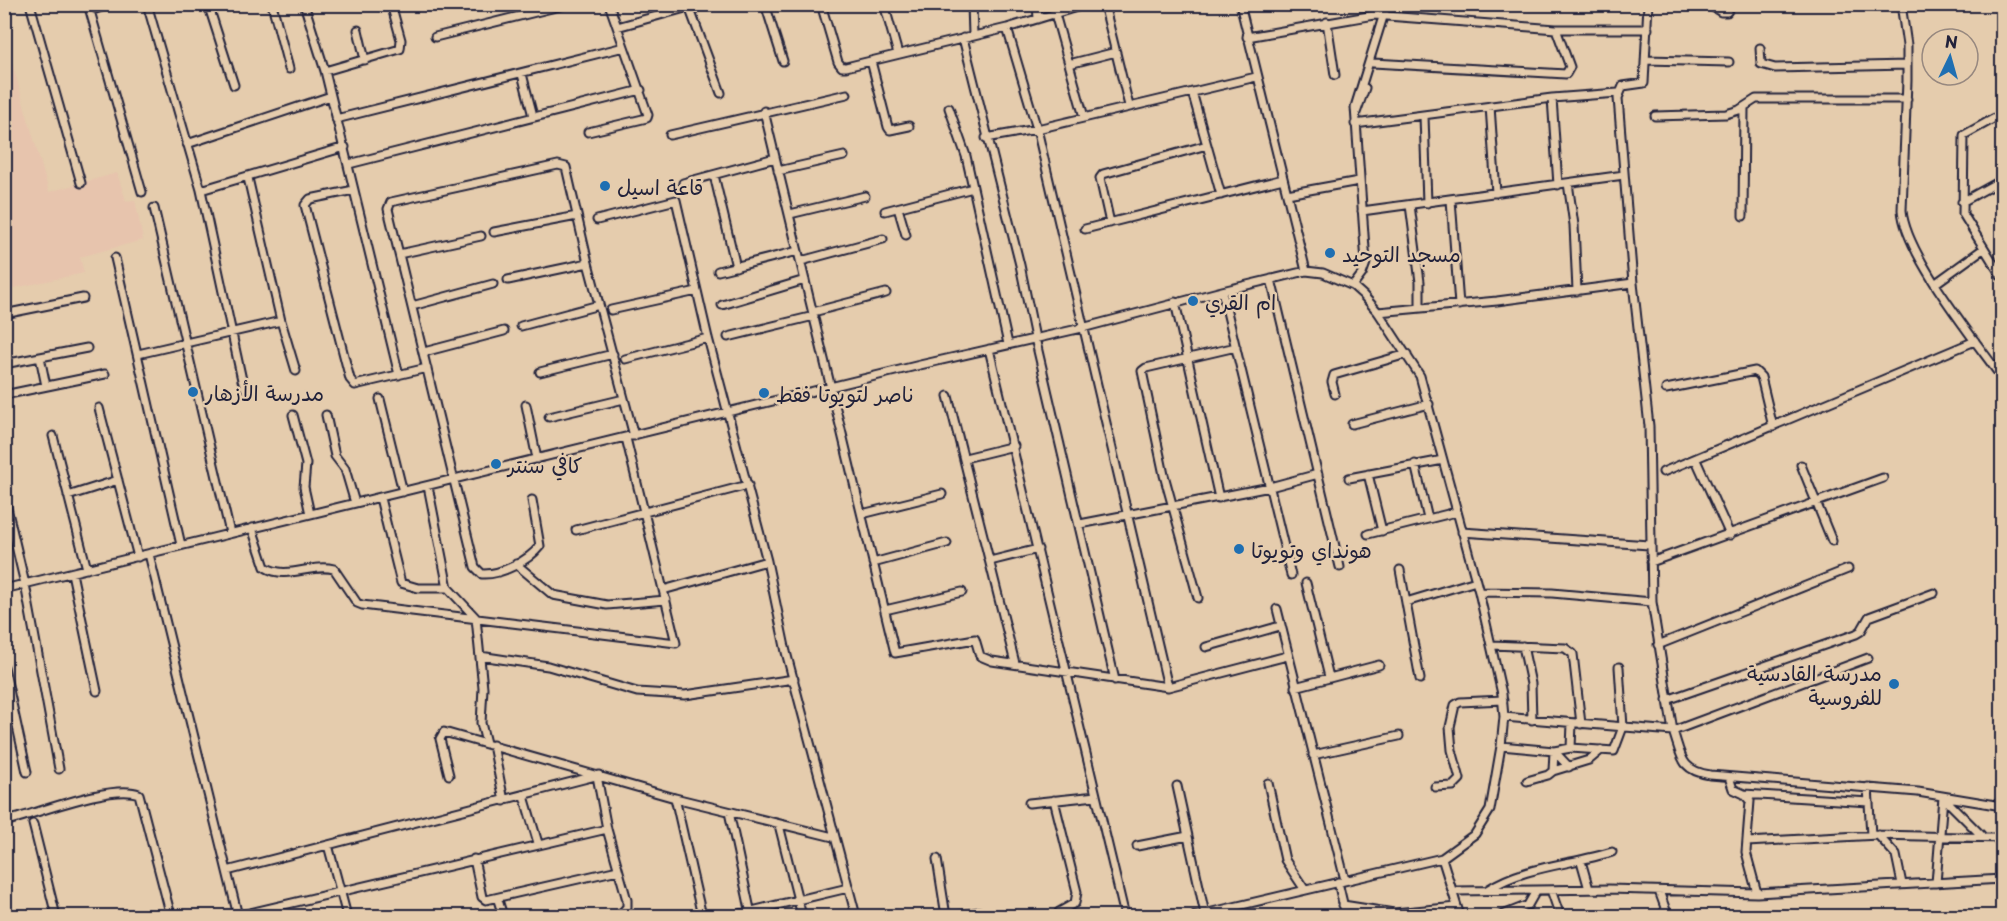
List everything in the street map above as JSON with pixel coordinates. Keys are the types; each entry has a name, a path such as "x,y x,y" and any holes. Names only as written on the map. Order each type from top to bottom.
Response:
{"street":[{"path":"30,4 81,183"},
{"path":"110,4 89,8 142,192"},
{"path":"147,4 201,190 242,380 245,388 250,391"},
{"path":"208,4 234,85"},
{"path":"304,4 332,96 399,375"},
{"path":"325,71 400,49 391,4"},
{"path":"435,37 568,4"},
{"path":"588,132 647,118 648,110 609,4"},
{"path":"765,4 783,61"},
{"path":"821,4 842,67 1007,28 1088,4"},
{"path":"884,4 898,54"},
{"path":"972,4 973,35"},
{"path":"1037,4 1038,19"},
{"path":"1104,4 1130,106"},
{"path":"1240,4 1306,271"},
{"path":"1353,286 1362,274 1365,263 1355,105 1387,4"},
{"path":"1648,4 1644,83 1623,86 1618,93 1651,462 1649,545 1652,602 1673,731 1688,769 1729,777 1868,787 2002,806"},
{"path":"1708,4 1721,12 1727,12 1732,4"},
{"path":"1901,4 1907,65 1903,220 1908,240 2002,378"},
{"path":"2000,4 2002,22"},
{"path":"275,5 289,69"},
{"path":"617,27 689,6 721,93"},
{"path":"1055,14 1084,117"},
{"path":"1247,37 1369,15 1556,29 1648,28"},
{"path":"1356,113 1373,63 1384,16"},
{"path":"1327,22 1335,75"},
{"path":"1007,28 1037,129 1168,687"},
{"path":"1373,63 1566,74 1570,67 1556,29"},
{"path":"358,30 365,60"},
{"path":"963,38 986,138 1020,265 1115,680"},
{"path":"336,119 624,47"},
{"path":"1760,48 1761,64 1775,68 1907,65"},
{"path":"1069,64 1116,52"},
{"path":"1646,60 1729,62"},
{"path":"871,61 888,127 890,130 909,126"},
{"path":"522,74 533,116"},
{"path":"986,138 1037,129 1256,76"},
{"path":"349,164 641,90"},
{"path":"1192,92 1221,195"},
{"path":"1355,124 1552,98 1618,93"},
{"path":"670,135 764,111 846,94"},
{"path":"187,144 332,96"},
{"path":"1552,98 1558,185"},
{"path":"1655,116 1726,114 1744,108 1756,99 1907,99"},
{"path":"1490,106 1496,193"},
{"path":"949,108 966,156 1008,344"},
{"path":"1743,216 1744,108"},
{"path":"764,111 894,653 975,639 980,656 992,661 1168,687 1287,656"},
{"path":"2002,114 1965,135 1962,202 1963,214 2002,277"},
{"path":"1424,116 1426,203"},
{"path":"1110,223 1100,178 1103,174 1207,145"},
{"path":"201,190 248,178 345,147"},
{"path":"778,171 844,156"},
{"path":"683,183 776,158"},
{"path":"532,500 540,546 533,554 516,564 491,575 482,574 475,567 453,480 388,210 391,202 558,165 566,167 588,263 634,436"},
{"path":"714,175 736,267"},
{"path":"1362,211 1624,175"},
{"path":"248,178 281,321 296,371"},
{"path":"1085,229 1283,179"},
{"path":"1962,202 2002,180"},
{"path":"1287,194 1359,181"},
{"path":"1568,183 1574,225 1576,291"},
{"path":"885,211 973,188"},
{"path":"354,190 310,199 305,205 350,379 355,385 427,368"},
{"path":"790,214 866,196"},
{"path":"597,220 676,200 708,339 748,484 833,837 856,916"},
{"path":"1450,200 1459,304"},
{"path":"1410,205 1420,282 1420,308"},
{"path":"154,208 230,532"},
{"path":"898,208 906,235"},
{"path":"494,232 577,216"},
{"path":"399,254 481,236"},
{"path":"801,261 883,239"},
{"path":"1936,284 1983,249"},
{"path":"718,271 798,251"},
{"path":"115,258 181,545"},
{"path":"508,280 588,263"},
{"path":"4,589 230,532 380,498 1008,344 1082,328 1175,302 1271,279 1306,271 1338,277 1353,286 1378,312 1420,376 1429,404 1479,592 1503,700 1504,717 1495,793 1487,815 1467,842 1442,858 1305,890 1221,914 1195,916"},
{"path":"1271,279 1340,567"},
{"path":"722,305 806,280"},
{"path":"1378,312 1634,283"},
{"path":"412,306 493,284"},
{"path":"611,310 697,291"},
{"path":"1222,291 1291,576"},
{"path":"728,337 885,293"},
{"path":"4,314 82,298"},
{"path":"1175,302 1219,498"},
{"path":"521,326 599,305"},
{"path":"138,354 281,321"},
{"path":"424,352 504,331"},
{"path":"625,358 708,339"},
{"path":"1663,472 1975,341"},
{"path":"1198,598 1173,507 1142,371 1146,368 1236,347"},
{"path":"4,364 87,348"},
{"path":"989,349 1125,916"},
{"path":"540,372 613,354"},
{"path":"1335,394 1332,382 1334,375 1407,354"},
{"path":"40,357 46,386"},
{"path":"1666,389 1755,371 1761,377 1773,427"},
{"path":"4,395 105,374"},
{"path":"948,396 1015,663"},
{"path":"380,399 403,492"},
{"path":"549,417 624,399"},
{"path":"1352,424 1429,404"},
{"path":"526,405 537,459"},
{"path":"99,408 138,557"},
{"path":"293,415 306,464 304,487 310,514"},
{"path":"326,415 335,456 345,469 355,503"},
{"path":"53,436 87,569"},
{"path":"252,528 263,564 274,572 330,568 340,576 357,603 362,605 676,643 642,513 626,438"},
{"path":"965,458 1014,446"},
{"path":"1349,478 1443,460"},
{"path":"1696,460 1730,535"},
{"path":"1415,464 1428,519"},
{"path":"1802,465 1832,542"},
{"path":"1080,524 1219,498 1318,474"},
{"path":"1368,474 1382,531"},
{"path":"1651,562 1883,478"},
{"path":"68,496 118,480"},
{"path":"576,530 748,484"},
{"path":"428,486 448,588 476,618 480,656 482,723 504,801"},
{"path":"862,514 942,494"},
{"path":"4,495 25,584 59,769"},
{"path":"380,498 401,583 418,588 448,588"},
{"path":"1368,534 1456,512"},
{"path":"1462,531 1649,545"},
{"path":"873,563 947,543"},
{"path":"990,561 1038,549"},
{"path":"149,554 237,916 538,843 607,829"},
{"path":"663,590 767,561"},
{"path":"516,564 553,595 607,605 666,600"},
{"path":"1658,645 1848,569"},
{"path":"1400,570 1420,679"},
{"path":"72,573 97,691"},
{"path":"1406,602 1476,581"},
{"path":"1306,582 1329,677"},
{"path":"885,610 962,592"},
{"path":"1479,592 1552,593 1652,602"},
{"path":"1667,700 1856,634 1861,631 1869,617 1934,593"},
{"path":"1277,609 1342,881 1346,916"},
{"path":"1206,647 1280,626"},
{"path":"1492,645 1565,648 1573,654 1581,724"},
{"path":"1523,646 1532,684 1532,720"},
{"path":"480,656 548,666 637,693 685,695 794,679"},
{"path":"1504,717 1673,731 1868,658"},
{"path":"1295,687 1379,665"},
{"path":"4,667 27,772"},
{"path":"1501,746 1554,751 1571,748 1614,751 1623,727 1619,667"},
{"path":"1435,787 1453,786 1460,779 1452,750 1450,727 1455,705 1460,702 1503,700"},
{"path":"1571,748 1572,723"},
{"path":"449,775 440,739 442,733 489,744 675,798 833,837"},
{"path":"1313,755 1399,736"},
{"path":"1527,781 1589,760 1601,750"},
{"path":"1554,751 1569,767"},
{"path":"1553,771 1554,751"},
{"path":"227,871 599,776"},
{"path":"599,776 607,829 627,904 620,916"},
{"path":"1729,777 1732,789 1744,794 1869,802"},
{"path":"1268,783 1285,860 1305,890"},
{"path":"1177,786 1205,914"},
{"path":"1868,787 1874,835 1896,855 1902,884"},
{"path":"4,822 95,796 127,790 139,794 171,916"},
{"path":"1744,794 1750,801 1746,852 1757,893"},
{"path":"525,796 538,843"},
{"path":"1029,803 1096,796"},
{"path":"1936,883 1943,797"},
{"path":"1943,797 1981,835"},
{"path":"675,798 702,916"},
{"path":"1054,800 1077,897 1075,903 1057,916"},
{"path":"729,812 751,914"},
{"path":"33,824 56,916"},
{"path":"779,825 802,916"},
{"path":"1747,842 1874,835 2002,837"},
{"path":"1137,846 1188,836"},
{"path":"328,845 347,916"},
{"path":"1485,892 1524,872 1581,861 1612,852"},
{"path":"1442,858 1460,916"},
{"path":"474,859 484,900 498,900 618,870"},
{"path":"937,859 946,916"},
{"path":"1581,861 1590,889"},
{"path":"1454,891 1590,889 1757,893 2002,879"},
{"path":"731,916 751,914 848,888"},
{"path":"1551,890 1560,916"},
{"path":"1500,916 1528,905 1536,891"},
{"path":"1659,891 1668,916"},
{"path":"498,900 504,916"},
{"path":"1343,905 1385,913 1458,908"},
{"path":"956,916 979,912 995,916"}],"shaded area":[{"path":"4,35 49,192 117,173 126,201 135,200 143,240 80,257 84,273 5,290"}],"place":[{"name":"قاعة اسيل","path":"605,186"},
{"name":"مسجد التوحيد","path":"1330,253"},
{"name":"ام القري","path":"1193,301"},
{"name":"مدرسة الأزهار","path":"193,392"},
{"name":"ناصر لتويوتا فقط","path":"764,393"},
{"name":"كافي سنتر","path":"496,464"},
{"name":"هونداي وتويوتا","path":"1239,549"},
{"name":"مدرسة القادسية للفروسية","path":"1894,684"}]}
